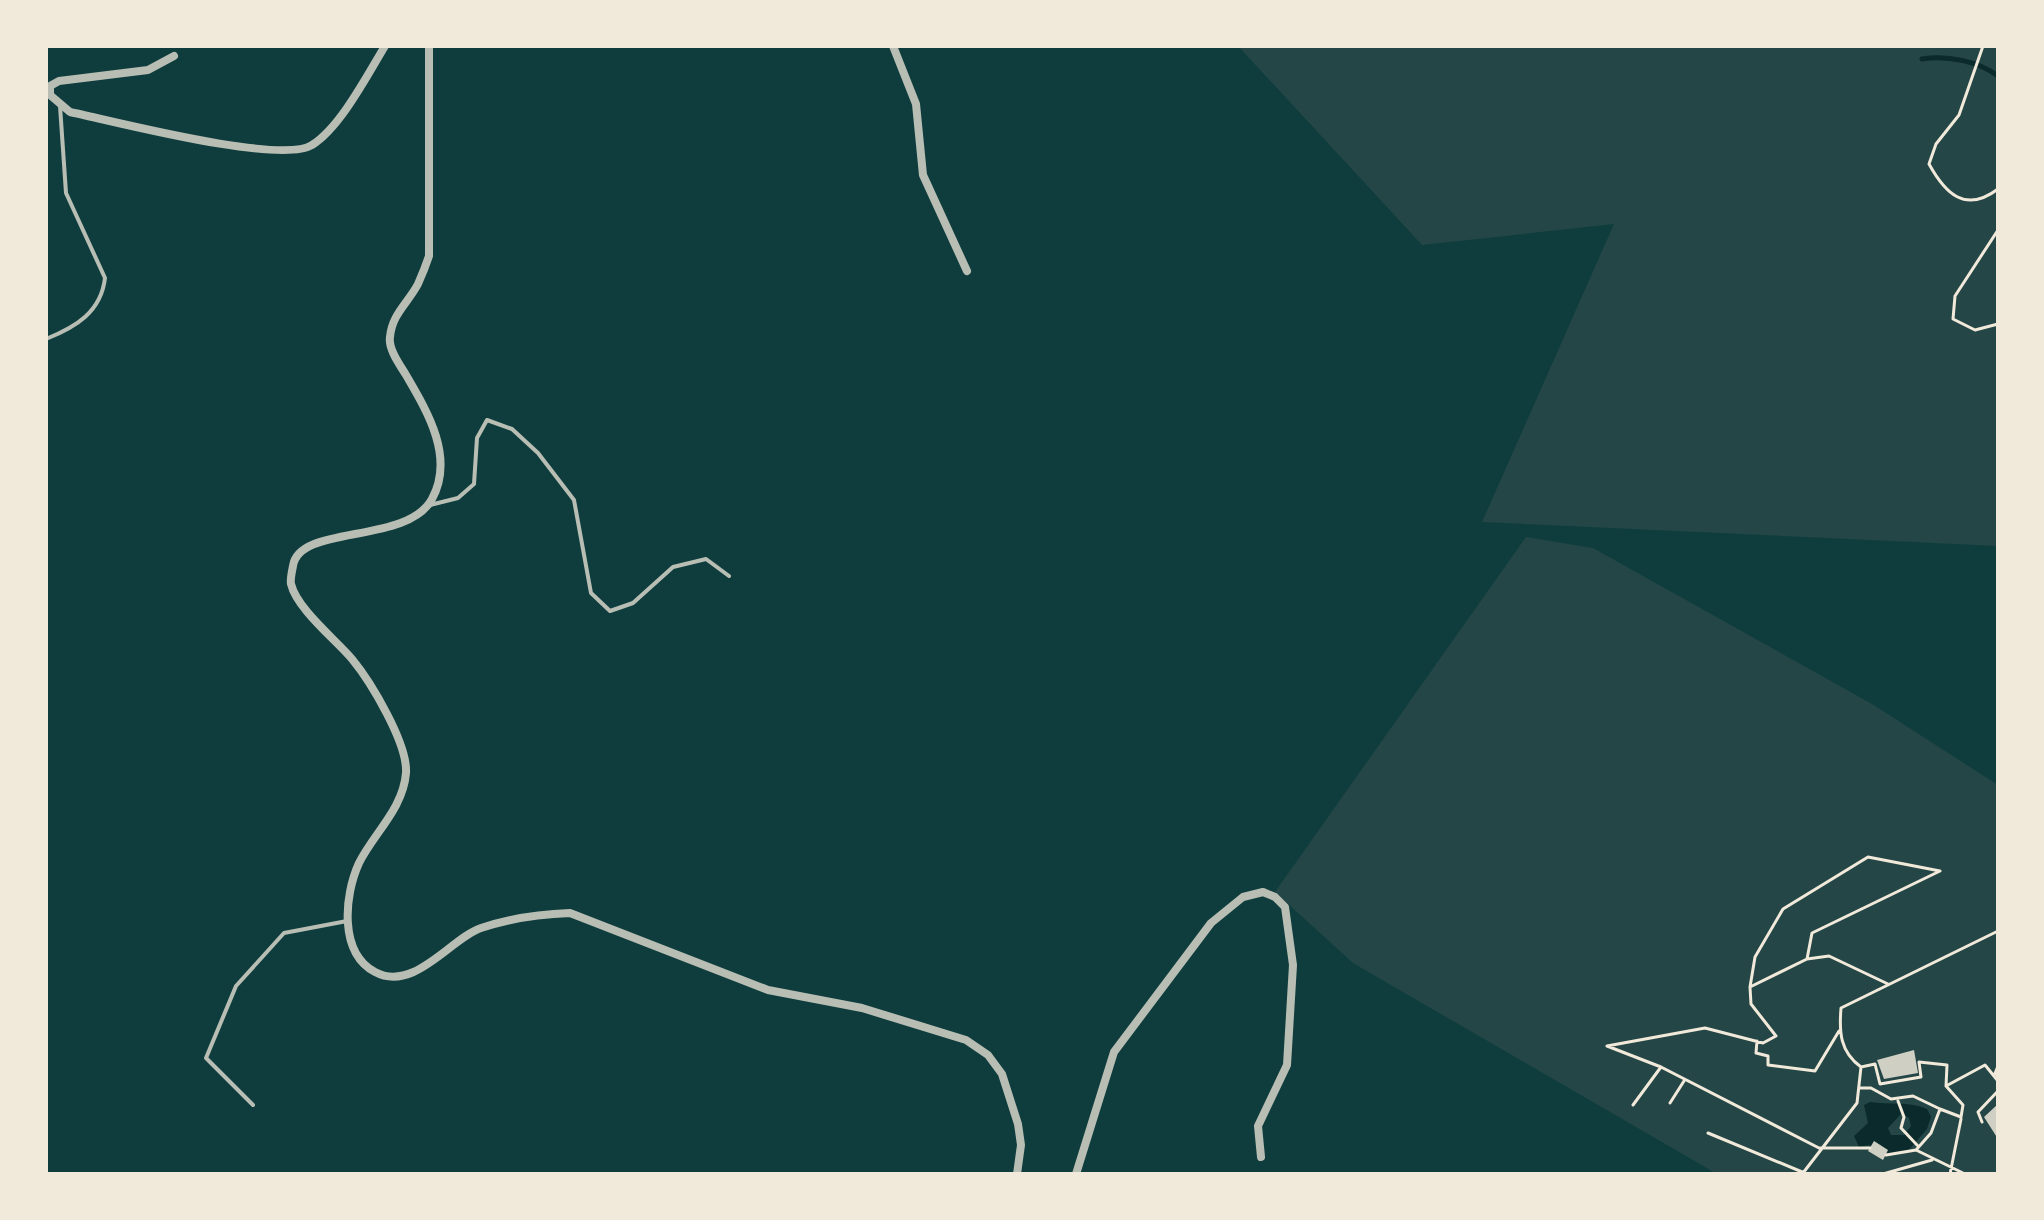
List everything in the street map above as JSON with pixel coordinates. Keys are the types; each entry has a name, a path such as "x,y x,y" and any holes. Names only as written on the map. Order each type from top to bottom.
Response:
{"street":[{"path":"174,56 148,70 59,81 50,86 50,95 70,112 242,147 297,151 322,138 385,46"},
{"path":"429,46 429,256 417,286 396,314 389,339 396,359 432,419 441,466 439,485 417,517 401,526 324,541 305,548 293,561 291,584 311,615 354,661 376,695 400,743 406,771 400,800 359,864 349,900 349,943 357,960 378,975 406,974 428,965 478,929 535,914 570,913 768,990 862,1008 966,1040 988,1055 1002,1074 1019,1134 1017,1174"},
{"path":"893,46 916,104 923,175 967,271"},
{"path":"1076,1174 1114,1052 1211,923 1243,897 1263,892 1275,897 1285,907 1293,965 1287,1065 1258,1126 1261,1157"}],"lane":[{"path":"46,339 79,324 96,306 105,278 66,193 60,106"},
{"path":"428,505 458,498 474,484 477,438 487,420 512,429 538,453 574,500 591,593 610,611 633,603 673,567 706,559 729,576"},
{"path":"253,1105 206,1058 236,986 284,933 349,921"}],"path":[{"path":"1983,46 1959,115 1936,144 1929,164 1948,193 1964,200 1988,197 1998,189"},
{"path":"1998,230 1955,296 1953,319 1975,330 1998,324"},
{"path":"1807,959 1812,933 1940,871 1868,857 1783,909 1755,957 1750,987 1751,1004 1776,1036 1763,1043 1705,1028 1607,1046 1661,1067 1819,1148 1870,1148"},
{"path":"1950,1174 1963,1105 1946,1086 1947,1065 1919,1062 1921,1077 1880,1084 1875,1064 1861,1067 1848,1058 1839,1031 1841,1008 1998,931"},
{"path":"1750,987 1807,959 1829,956 1888,984"},
{"path":"1757,1041 1756,1053 1768,1056 1768,1065 1815,1071 1839,1031"},
{"path":"1946,1086 1985,1065 1998,1081"},
{"path":"1994,1076 1998,1066"},
{"path":"1633,1105 1661,1067"},
{"path":"1708,1133 1805,1173 1819,1148 1852,1110 1861,1067"},
{"path":"1670,1103 1684,1081"},
{"path":"1859,1088 1871,1088 1898,1100 1913,1096 1961,1117"},
{"path":"1982,1122 1978,1112 1998,1091"},
{"path":"1898,1100 1900,1113 1904,1117 1903,1133 1932,1160"},
{"path":"1886,1155 1916,1148 1931,1133 1940,1109"},
{"path":"1883,1174 1932,1160 1965,1174"}],"shaded area":[{"path":"1238,46 1998,46 1998,546 1482,522 1614,224 1422,245"},
{"path":"1526,537 1593,548 1872,704 1998,785 1998,1174 1717,1174 1353,963 1275,892"},
{"path":"1870,1102 1913,1105 1927,1109 1931,1117 1927,1129 1908,1151 1890,1154 1869,1145 1859,1147 1854,1136 1868,1123 1864,1105","holes":["1901,1114 1909,1118 1911,1126 1904,1135 1891,1135 1888,1128"]}],"building":[{"path":"1914,1050 1918,1073 1884,1079 1877,1060"},
{"path":"1998,1104 1998,1139 1984,1117"},
{"path":"1874,1141 1888,1150 1883,1160 1868,1151"}],"waterway":[{"path":"1922,59 1962,60 1998,76"}]}
